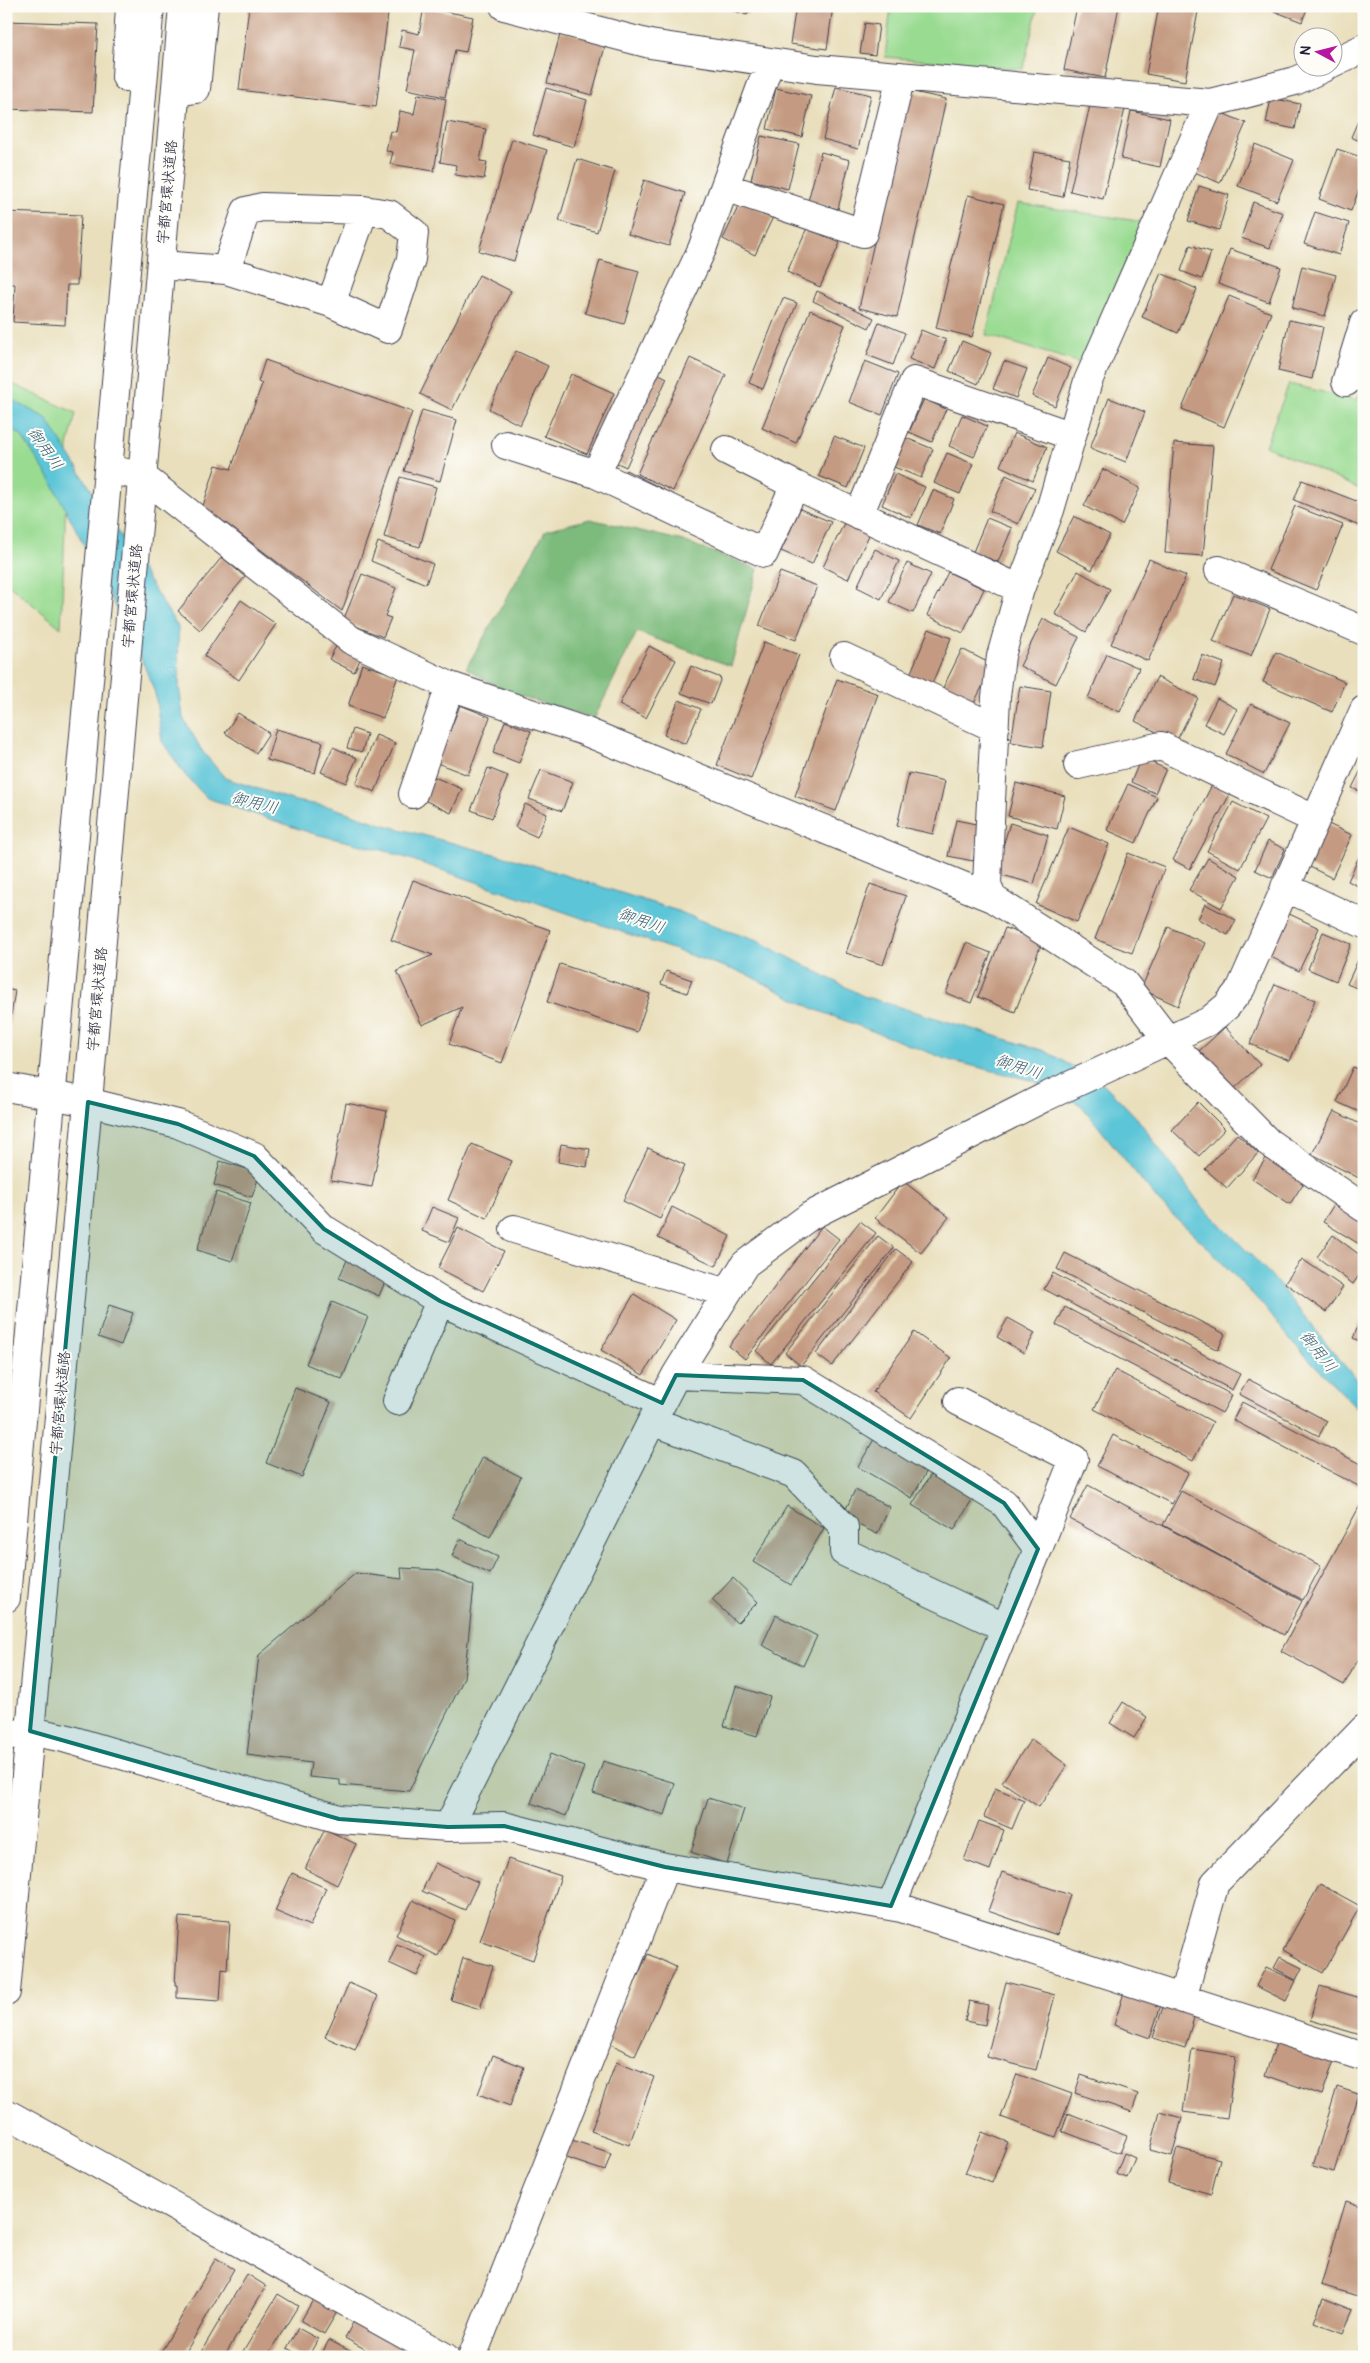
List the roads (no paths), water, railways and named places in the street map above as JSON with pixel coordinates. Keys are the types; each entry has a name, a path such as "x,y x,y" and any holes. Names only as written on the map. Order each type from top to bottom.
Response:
{"main road":[{"path":"122,320 126,80 130,6"},
{"path":"6,1598 150,6"},
{"name":"宇都宮環状道路","path":"6,1992 18,1734 88,1102 183,6"},
{"path":"176,92 196,89 204,6"},
{"path":"504,6 650,44 817,69 1210,103 1301,78"},
{"path":"1342,58 1364,48"},
{"path":"596,474 702,249 770,62"},
{"path":"725,187 863,233 901,76"},
{"path":"992,898 987,884 995,728 1001,656 1020,589 1050,510 1088,381 1210,103"},
{"path":"160,265 226,270 331,303 388,329 411,259 414,233 389,214 364,210 262,207 246,211 226,270"},
{"path":"331,303 364,210"},
{"path":"1346,382 1364,322"},
{"path":"859,515 914,382 1072,436"},
{"path":"506,445 596,474 764,554 795,485"},
{"path":"726,450 795,485 1020,589"},
{"path":"109,469 143,477 351,640 450,686 584,730 992,898 1124,983 1167,1040 1268,1142 1364,1208"},
{"path":"1219,570 1364,631"},
{"path":"844,657 995,728"},
{"path":"413,794 450,686"},
{"path":"448,1827 676,1375 745,1264 810,1216 1043,1098 1209,1021 1227,1006 1241,988 1314,820 1355,751 1364,710"},
{"path":"1078,765 1161,746 1314,820"},
{"path":"1285,887 1364,924"},
{"path":"6,1087 88,1102 178,1124 254,1156 324,1229 440,1301 657,1412 794,1474 844,1527 844,1552 1006,1628"},
{"path":"514,1229 727,1292"},
{"path":"397,1401 440,1301"},
{"path":"676,1375 803,1380 1004,1503 1038,1550"},
{"path":"891,1906 1074,1460 958,1401"},
{"path":"1182,1998 1215,1883 1364,1729"},
{"path":"18,1734 64,1738 339,1820 448,1827 504,1826 665,1867 891,1906 1364,2057"},
{"path":"472,2357 665,1867"},
{"path":"6,2113 446,2357"}],"water":[{"name":"御用川","path":"6,397 46,418 178,627 179,684 183,718 203,752 225,778 295,801 331,807 381,824 517,860 678,911 719,928 758,941 863,996 1045,1051 1104,1084 1137,1118 1200,1204 1270,1274 1349,1371 1364,1385 1364,1415 1295,1345 1262,1304 1203,1243 1159,1202 1081,1105 1034,1081 949,1060 814,1009 748,975 386,851 311,833 207,798 185,775 162,741 155,693 138,650 50,479 21,435 6,425"}]}
